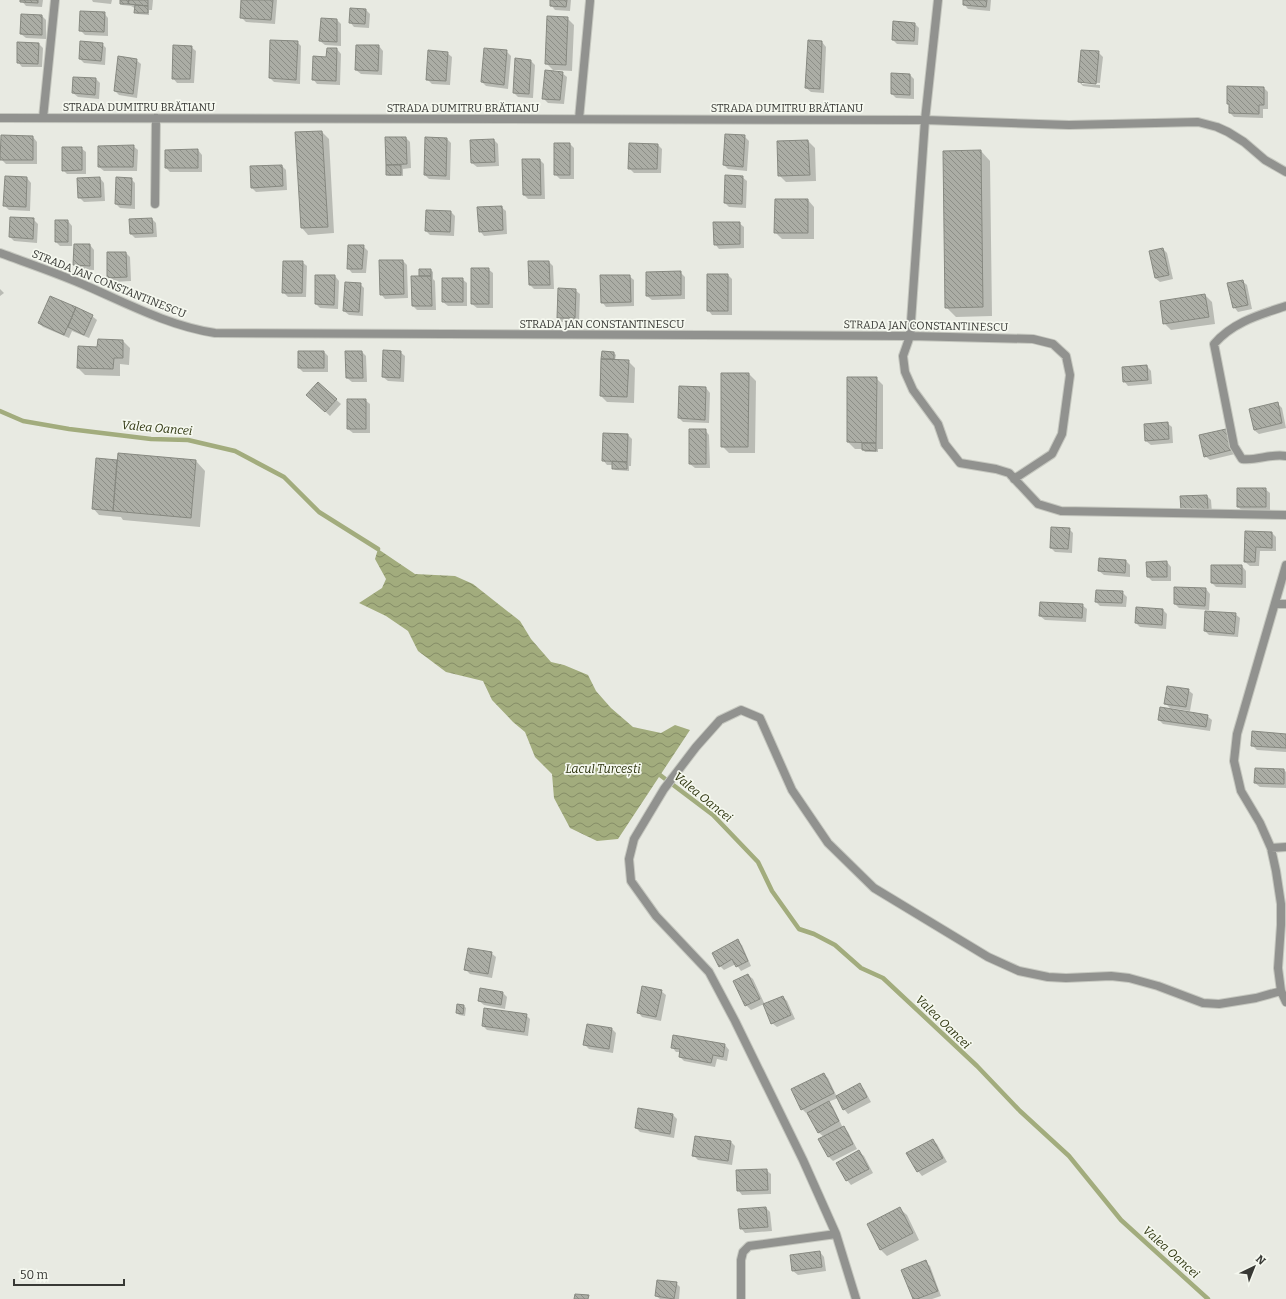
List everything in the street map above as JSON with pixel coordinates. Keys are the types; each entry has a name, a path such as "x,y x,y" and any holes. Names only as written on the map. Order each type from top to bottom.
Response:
{"street":[{"path":"43,118 55,0"},
{"path":"938,0 925,120 910,336 903,356 905,372 913,390 938,424 945,444 960,463 996,469 1009,473 1038,504 1061,511 1286,515"},
{"path":"579,119 590,1"},
{"name":"STRADA DUMITRU BRĂTIANU","path":"0,118 925,120 1069,125 1198,122 1217,126 1228,132 1244,142 1265,160 1286,172"},
{"path":"155,204 156,118"},
{"name":"STRADA JAN CONSTANTINESCU","path":"0,252 85,285 170,322 195,330 215,333 910,336 1033,339 1053,344 1066,356 1070,375 1062,434 1052,454 1014,479"},
{"path":"1286,306 1234,326 1221,336 1214,344 1234,446 1238,454 1242,458 1249,460 1286,456"},
{"path":"1286,565 1237,734 1234,761 1241,791 1260,823 1271,848 1276,871 1281,904 1278,968 1281,991 1286,1002"},
{"path":"1275,604 1286,604"},
{"path":"856,1299 836,1234 735,1021 708,972 656,916 631,881 629,859 634,839 664,789 696,747 720,720 741,710 760,718 792,790 828,843 874,888 988,957 1019,971 1048,977 1066,978 1111,976 1129,978 1158,986 1203,1004 1219,1004 1256,998 1281,991"},
{"path":"1271,848 1286,847"},
{"path":"741,1299 741,1260 743,1252 749,1246 836,1234"}],"water":[{"name":"Lacul Turcești","path":"378,549 415,574 455,576 473,584 520,621 531,639 551,662 564,665 588,675 596,691 611,708 633,727 661,733 675,725 690,730 618,839 597,841 570,828 554,798 552,774 535,757 525,732 492,700 483,681 446,672 418,651 408,631 386,616 359,603 382,588 386,579 375,559"}],"building":[{"path":"20,0 38,0 38,3 20,2"},
{"path":"120,0 129,0 128,4 120,4"},
{"path":"129,0 148,0 148,6 128,4"},
{"path":"241,0 273,0 271,20 240,18"},
{"path":"550,0 567,0 566,7 550,6"},
{"path":"963,0 987,0 986,7 963,5"},
{"path":"135,5 148,6 148,13 134,13"},
{"path":"350,8 366,9 365,24 349,23"},
{"path":"80,11 105,12 104,32 79,31"},
{"path":"21,14 42,15 42,35 20,34"},
{"path":"547,16 568,17 566,65 545,64"},
{"path":"321,18 337,19 337,42 319,41"},
{"path":"893,21 915,23 914,41 892,40"},
{"path":"270,40 298,41 296,80 269,78"},
{"path":"808,40 822,41 820,89 805,88"},
{"path":"80,41 103,43 101,61 79,59"},
{"path":"17,42 39,43 38,64 17,63"},
{"path":"173,45 192,46 190,79 172,79"},
{"path":"356,45 379,45 378,71 355,70"},
{"path":"327,48 337,48 336,81 312,80 313,56 326,57"},
{"path":"484,48 507,50 504,85 481,82"},
{"path":"428,50 448,52 446,81 426,80"},
{"path":"1081,50 1099,51 1096,84 1078,82"},
{"path":"118,56 137,59 133,94 114,91"},
{"path":"515,58 531,60 529,94 513,93"},
{"path":"545,70 563,72 560,100 542,99"},
{"path":"891,73 910,74 910,95 891,94"},
{"path":"73,77 96,78 95,95 72,93"},
{"path":"1227,86 1264,87 1264,105 1259,105 1259,114 1229,113 1229,104 1227,104"},
{"path":"322,131 328,227 301,228 295,132"},
{"path":"725,134 745,135 743,167 723,165"},
{"path":"1,135 33,136 33,160 0,160"},
{"path":"385,137 406,137 407,164 386,165"},
{"path":"425,137 447,138 446,176 424,175"},
{"path":"494,139 495,162 471,163 470,140"},
{"path":"808,140 810,175 778,176 777,141"},
{"path":"554,143 570,143 570,175 554,175"},
{"path":"629,143 658,144 657,169 628,169"},
{"path":"134,145 133,167 98,167 98,146"},
{"path":"62,147 82,147 82,170 62,171"},
{"path":"198,149 198,168 165,168 165,150"},
{"path":"981,150 983,307 945,308 943,151"},
{"path":"522,159 540,159 541,195 523,195"},
{"path":"282,165 283,186 251,188 250,166"},
{"path":"386,165 401,165 401,175 386,175"},
{"path":"725,175 743,176 742,204 724,203"},
{"path":"5,176 27,177 26,207 3,206"},
{"path":"100,177 101,197 78,198 77,178"},
{"path":"116,177 132,178 131,205 115,204"},
{"path":"775,199 808,199 808,233 774,233"},
{"path":"502,206 503,230 479,232 477,207"},
{"path":"426,210 451,211 450,232 425,231"},
{"path":"10,217 34,218 33,239 9,237"},
{"path":"152,218 153,233 130,234 129,219"},
{"path":"55,220 68,220 68,242 55,242"},
{"path":"713,222 740,222 740,244 714,245"},
{"path":"74,244 90,244 90,266 73,265"},
{"path":"348,245 364,245 362,269 347,269"},
{"path":"1163,248 1169,275 1155,278 1149,251"},
{"path":"107,252 126,252 127,277 107,278"},
{"path":"379,260 403,260 404,294 380,295"},
{"path":"283,261 303,261 302,293 282,293"},
{"path":"528,261 549,261 550,285 529,285"},
{"path":"471,268 489,268 489,304 471,304"},
{"path":"419,269 431,269 431,276 419,276"},
{"path":"681,271 681,295 646,296 646,272"},
{"path":"707,274 728,274 728,311 707,311"},
{"path":"315,275 335,275 334,305 315,304"},
{"path":"600,275 630,275 631,302 601,303"},
{"path":"411,276 431,276 432,306 412,306"},
{"path":"442,278 463,278 463,302 442,302"},
{"path":"1243,280 1248,305 1233,308 1227,283"},
{"path":"345,282 361,283 359,312 343,311"},
{"path":"558,288 576,289 575,318 557,318"},
{"path":"1205,294 1209,317 1163,324 1160,301"},
{"path":"50,296 76,307 64,335 38,323"},
{"path":"76,307 93,315 84,335 68,327"},
{"path":"98,339 123,340 123,358 114,358 113,369 77,368 78,346 97,347"},
{"path":"383,350 401,351 400,378 382,377"},
{"path":"298,351 324,351 324,368 298,368"},
{"path":"345,351 362,351 363,378 346,378"},
{"path":"602,351 614,352 614,359 601,359"},
{"path":"601,359 629,360 627,397 600,396"},
{"path":"1147,365 1148,380 1123,382 1122,367"},
{"path":"721,373 749,373 748,447 721,447"},
{"path":"847,377 877,377 876,443 847,442"},
{"path":"318,382 337,399 325,412 306,395"},
{"path":"679,386 706,387 705,420 678,418"},
{"path":"347,399 366,399 366,429 347,429"},
{"path":"1278,402 1282,423 1254,430 1249,409"},
{"path":"1168,422 1169,439 1145,441 1144,424"},
{"path":"689,429 706,429 706,464 689,464"},
{"path":"1226,429 1231,450 1204,457 1199,435"},
{"path":"603,433 628,434 627,462 602,461"},
{"path":"862,443 876,443 876,451 862,450"},
{"path":"118,453 196,460 191,518 113,511"},
{"path":"96,458 117,460 113,511 92,509"},
{"path":"612,461 627,462 627,469 612,469"},
{"path":"1237,488 1266,488 1266,507 1237,507"},
{"path":"1207,495 1208,509 1181,510 1180,496"},
{"path":"1051,527 1070,528 1068,549 1050,548"},
{"path":"1245,531 1272,532 1272,548 1256,547 1255,562 1244,562"},
{"path":"1099,558 1126,560 1125,573 1098,571"},
{"path":"1167,561 1167,577 1147,577 1146,562"},
{"path":"1211,565 1242,565 1242,584 1211,583"},
{"path":"1174,587 1206,588 1205,606 1174,604"},
{"path":"1096,590 1123,591 1122,603 1095,602"},
{"path":"1040,602 1083,604 1082,618 1039,616"},
{"path":"1136,607 1163,609 1162,625 1135,623"},
{"path":"1205,611 1236,613 1234,634 1204,631"},
{"path":"1167,686 1189,689 1186,707 1164,704"},
{"path":"1160,707 1208,715 1206,727 1158,720"},
{"path":"1252,731 1286,734 1286,748 1251,746"},
{"path":"1255,768 1284,769 1284,784 1254,783"},
{"path":"738,939 748,961 736,967 732,959 719,967 712,953"},
{"path":"468,948 492,952 488,974 464,970"},
{"path":"748,974 760,999 745,1006 733,981"},
{"path":"642,986 662,990 656,1017 637,1013"},
{"path":"480,988 503,992 501,1005 478,1001"},
{"path":"783,996 791,1015 771,1024 763,1004"},
{"path":"457,1004 464,1005 463,1014 456,1013"},
{"path":"484,1008 527,1014 524,1032 482,1026"},
{"path":"587,1024 612,1028 609,1049 583,1045"},
{"path":"673,1035 725,1044 723,1057 713,1055 711,1063 679,1057 680,1049 671,1048"},
{"path":"824,1073 834,1093 801,1110 791,1089"},
{"path":"860,1083 867,1097 843,1110 836,1096"},
{"path":"829,1101 839,1121 818,1133 807,1113"},
{"path":"638,1108 673,1114 670,1134 635,1128"},
{"path":"844,1126 853,1144 828,1157 818,1139"},
{"path":"695,1136 731,1141 728,1161 692,1156"},
{"path":"933,1139 943,1158 917,1172 906,1153"},
{"path":"859,1150 869,1169 846,1181 836,1163"},
{"path":"767,1169 768,1190 737,1191 736,1170"},
{"path":"766,1207 768,1227 740,1229 738,1209"},
{"path":"900,1207 913,1233 880,1250 867,1224"},
{"path":"820,1251 822,1267 792,1271 790,1255"},
{"path":"926,1260 938,1291 917,1299 913,1299 901,1270"},
{"path":"657,1280 677,1282 674,1299 655,1296"},
{"path":"575,1294 589,1295 588,1299 574,1299"}],"waterway":[{"name":"Valea Oancei","path":"0,411 23,421 69,429 151,439 188,440 235,451 284,477 319,512 378,549"},
{"name":"Valea Oancei","path":"660,775 713,815 758,862 772,891 799,929 814,934 835,945 861,968 883,978 977,1066 1020,1111 1069,1156 1121,1220 1208,1299"}]}
